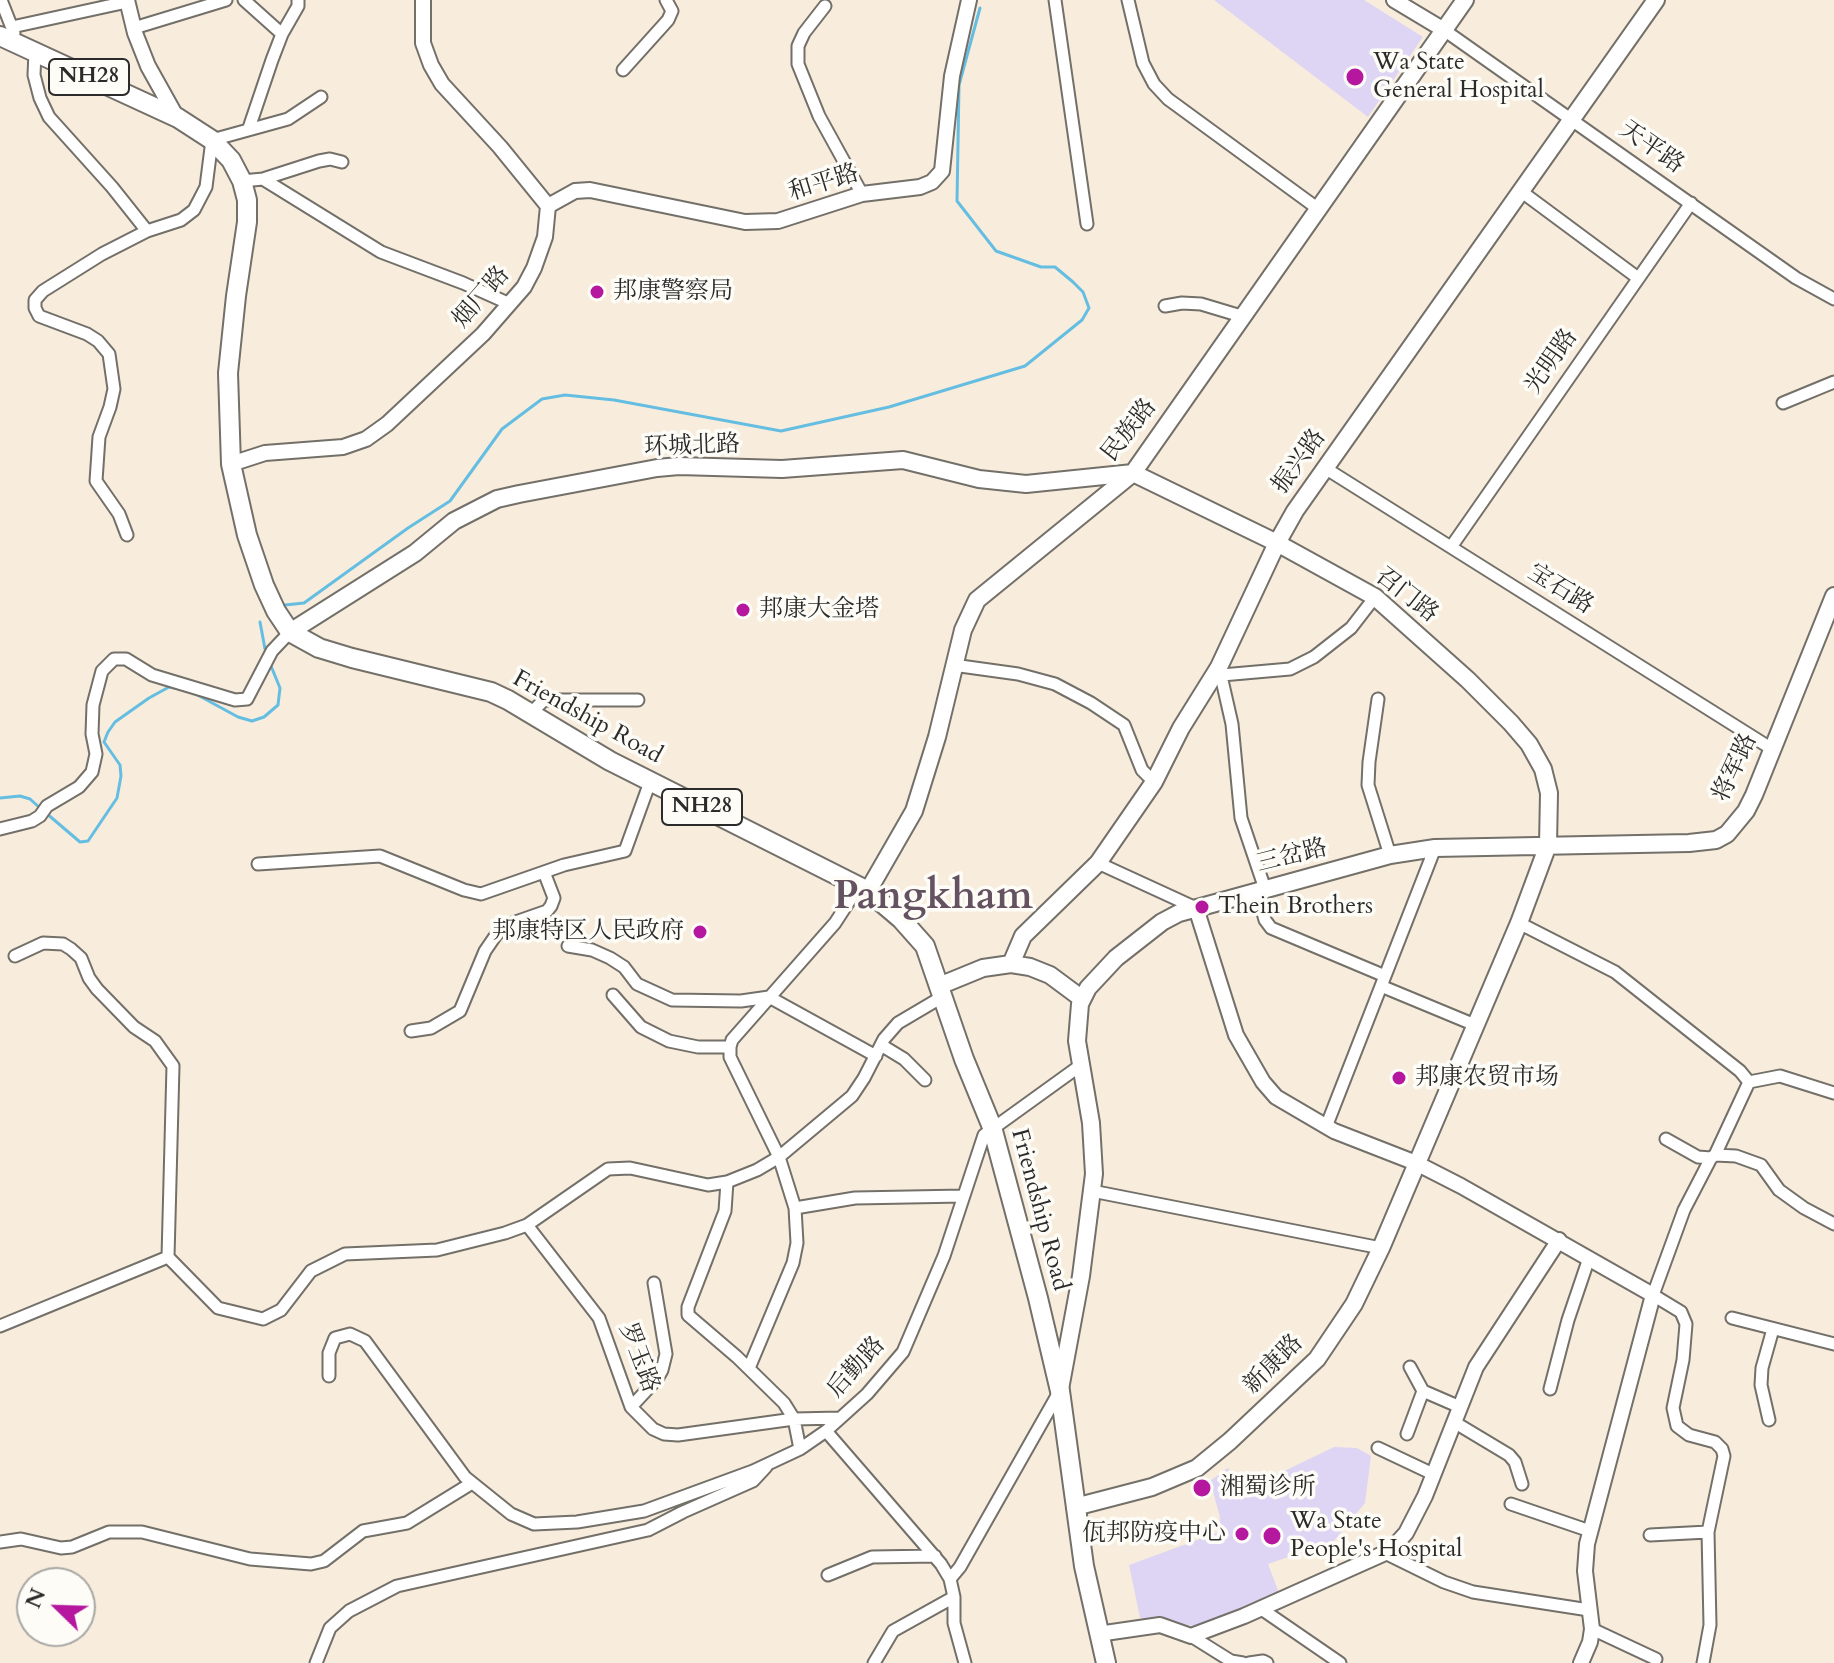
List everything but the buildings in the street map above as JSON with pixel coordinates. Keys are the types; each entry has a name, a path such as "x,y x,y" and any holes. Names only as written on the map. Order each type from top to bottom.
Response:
{"highway":[{"name":"NH28","path":"6,32 27,49 178,118 212,140 231,160 242,181 247,200 247,222 228,373 231,464 247,535 264,585 290,632"},
{"name":"Friendship Road","path":"290,632 319,648 352,658 491,692 610,761 863,889 916,934 930,955 940,992 992,1127 1038,1298 1060,1391 1075,1507 1101,1661"}],"main road":[{"name":"民族路","path":"863,889 914,811 937,737 963,630 977,600 1133,473 1465,0"},
{"name":"振兴路","path":"1011,964 1023,936 1098,863 1154,782 1181,728 1221,671 1277,543 1295,511 1656,0"},
{"name":"环城北路","path":"290,632 415,553 454,521 497,499 519,494 679,466 782,469 903,460 979,479 1026,484 1133,473"},
{"name":"召门路","path":"1133,473 1277,543 1375,597 1468,680 1529,744 1543,769 1549,793 1548,845"},
{"name":"将军路","path":"1548,845 1689,843 1716,840 1727,834 1746,811 1834,596"},
{"name":"三岔路","path":"1081,998 1116,958 1162,922 1179,913 1390,855 1435,848 1548,845"},
{"name":"新康路","path":"1075,1507 1152,1487 1197,1468 1317,1359 1354,1304 1381,1248 1519,923 1548,845"},
{"path":"940,992 983,968 1011,964 1050,975 1081,998 1077,1041 1094,1154 1081,1276 1060,1391"}],"street":[{"path":"1,0 6,32 127,1 148,66 178,118"},
{"path":"134,28 226,0"},
{"path":"244,0 282,34"},
{"path":"249,128 282,34 298,6 298,0"},
{"path":"423,0 423,43 442,84 500,147 548,206"},
{"path":"623,70 668,20 672,11 666,0"},
{"name":"和平路","path":"548,206 575,191 590,190 745,222 778,221 862,194 920,187 932,182 942,171 952,76 969,0"},
{"path":"1055,0 1087,224"},
{"path":"1128,0 1143,63 1154,84 1168,99 1317,208"},
{"path":"1394,0 1444,30"},
{"path":"825,6 804,33 798,46 798,64 819,116 862,194"},
{"name":"天平路","path":"1444,30 1796,278 1834,299"},
{"path":"27,49 40,98 49,117 147,231"},
{"path":"127,535 119,514 96,481 99,437 114,389 109,354 87,334 39,316 35,300 43,291 102,254 147,231 181,220 194,210 206,187 212,140 288,119 321,97"},
{"path":"242,181 263,179 319,161 330,159 342,162"},
{"path":"263,179 381,252 510,304"},
{"path":"1522,192 1638,278"},
{"name":"光明路","path":"1451,547 1691,203"},
{"name":"烟厂路","path":"231,464 265,453 343,447 366,439 387,424 472,344 524,287 545,237 548,206"},
{"path":"1165,306 1201,304 1241,316"},
{"path":"1783,403 1834,382"},
{"name":"宝石路","path":"1325,468 1772,749"},
{"path":"1375,597 1351,628 1314,657 1290,669 1221,671 1232,724 1241,818 1261,890 1265,920 1271,928 1475,1025"},
{"path":"0,829 44,811 79,787 92,772 96,754 92,734 93,705 106,664 114,659 126,659 152,675 235,700 247,699 272,651 290,632"},
{"path":"953,665 1018,674 1055,684 1091,703 1124,725 1142,770 1154,782"},
{"path":"1378,699 1368,785 1390,855"},
{"path":"531,713 544,700 638,700"},
{"path":"258,864 380,856 481,894 544,872 625,851 650,782"},
{"path":"1326,1127 1435,848"},
{"path":"1098,863 1196,908 1236,1035 1276,1097 1326,1127 1416,1163 1559,1240 1681,1312 1686,1324 1683,1360 1673,1408 1677,1426 1689,1435 1715,1442 1722,1449 1723,1467 1708,1532 1710,1625 1703,1663"},
{"path":"411,1031 431,1028 460,1011 485,951 496,935 507,925 547,911 554,898 544,872"},
{"path":"749,1368 793,1263 797,1243 795,1208 779,1157 730,1057 730,1047 732,1040 863,889"},
{"path":"1519,923 1615,972 1740,1071 1749,1082"},
{"path":"15,956 43,943 63,944 71,949 81,958 97,989 134,1027 155,1041 173,1066 168,1257 218,1308 263,1319 281,1310 311,1271 345,1254 437,1250 527,1225 608,1169 630,1168 708,1185 727,1182 757,1170 779,1157 852,1096 898,1023 940,992"},
{"path":"568,946 592,950 610,958 624,967 637,984 672,1000 741,1001 769,997 904,1059 925,1080"},
{"path":"613,995 641,1027 669,1041 698,1047 730,1047"},
{"name":"后勤路","path":"965,1663 954,1623 950,1579 935,1556 826,1431 867,1394 903,1352 944,1256 980,1141 992,1127 1081,1065"},
{"path":"1749,1082 1780,1076 1834,1093"},
{"path":"1581,1663 1592,1629 1585,1571 1590,1531 1653,1295 1684,1210 1749,1082"},
{"path":"1666,1139 1698,1157 1736,1156 1761,1165 1779,1190 1834,1224"},
{"path":"727,1182 725,1211 688,1315 784,1403 794,1419 800,1449"},
{"path":"1092,1191 1381,1248"},
{"path":"795,1208 855,1198 963,1196"},
{"name":"罗玉路","path":"527,1225 599,1318 631,1407 653,1429 678,1435 794,1419 841,1418"},
{"path":"1191,1636 1216,1628 1385,1553 1406,1533 1486,1350 1559,1240"},
{"path":"0,1326 168,1257"},
{"path":"1550,1389 1568,1320 1589,1258"},
{"path":"631,1407 657,1379 666,1354 654,1283"},
{"path":"1732,1318 1834,1344"},
{"path":"1769,1420 1761,1385 1762,1368 1773,1329"},
{"path":"329,1376 329,1353 335,1338 350,1334 365,1341 453,1463 472,1483 522,1520 549,1525 644,1511 800,1449 826,1431"},
{"path":"1410,1367 1423,1391 1460,1407"},
{"path":"950,1579 966,1557 1060,1391"},
{"path":"1407,1434 1423,1391"},
{"path":"1454,1422 1509,1455 1515,1462 1522,1484"},
{"path":"1378,1448 1433,1474"},
{"path":"316,1663 330,1628 349,1611 397,1586 648,1530 753,1481 768,1463"},
{"path":"0,1542 21,1539 61,1548 72,1547 109,1532 142,1532 250,1559 311,1564 324,1561 363,1531 407,1523 472,1483"},
{"path":"1511,1504 1590,1531"},
{"path":"1650,1535 1708,1532"},
{"path":"1385,1553 1444,1582 1473,1592 1589,1610"},
{"path":"828,1575 872,1557 935,1556"},
{"path":"874,1663 893,1631 954,1597"},
{"path":"1260,1608 1340,1663"},
{"path":"1098,1634 1160,1625 1191,1636 1231,1661 1243,1663"},
{"path":"1592,1629 1656,1659"},
{"path":"1249,1663 1267,1663"}],"shaded area":[{"name":"Wa State General Hospital","path":"1214,0 1364,0 1423,37 1368,117"},
{"name":"Wa State People's Hospital","path":"1334,1447 1357,1448 1371,1456 1365,1503 1334,1541 1268,1564 1279,1593 1195,1626 1140,1618 1129,1565 1219,1532 1220,1517 1210,1481 1228,1468 1235,1477 1278,1474"}],"waterway":[{"path":"285,605 304,603 450,501 502,429 542,399 565,395 614,400 781,431 889,407 1025,366 1082,320 1089,308 1083,292 1073,282 1055,267 1041,267 996,251 957,201 959,85 980,8"},
{"path":"260,622 265,649"},
{"path":"194,693 238,717 252,721 264,717 278,705 280,688 271,666"},
{"path":"46,813 80,842 88,841 117,798 120,765 104,742 108,732 115,722 149,698 169,687 180,689"},
{"path":"0,798 20,796 30,799 40,808"}],"place":[{"name":"Wa State General Hospital","path":"1355,77"},
{"name":"邦康警察局","path":"597,292"},
{"name":"邦康大金塔","path":"743,610"},
{"name":"Thein Brothers","path":"1202,907"},
{"name":"邦康特区人民政府","path":"700,932"},
{"name":"邦康农贸市场","path":"1399,1078"},
{"name":"湘蜀诊所","path":"1202,1488"},
{"name":"佤邦防疫中心","path":"1242,1534"},
{"name":"Wa State People's Hospital","path":"1272,1536"}],"district":[{"name":"Pangkham","path":"933,899"}]}
